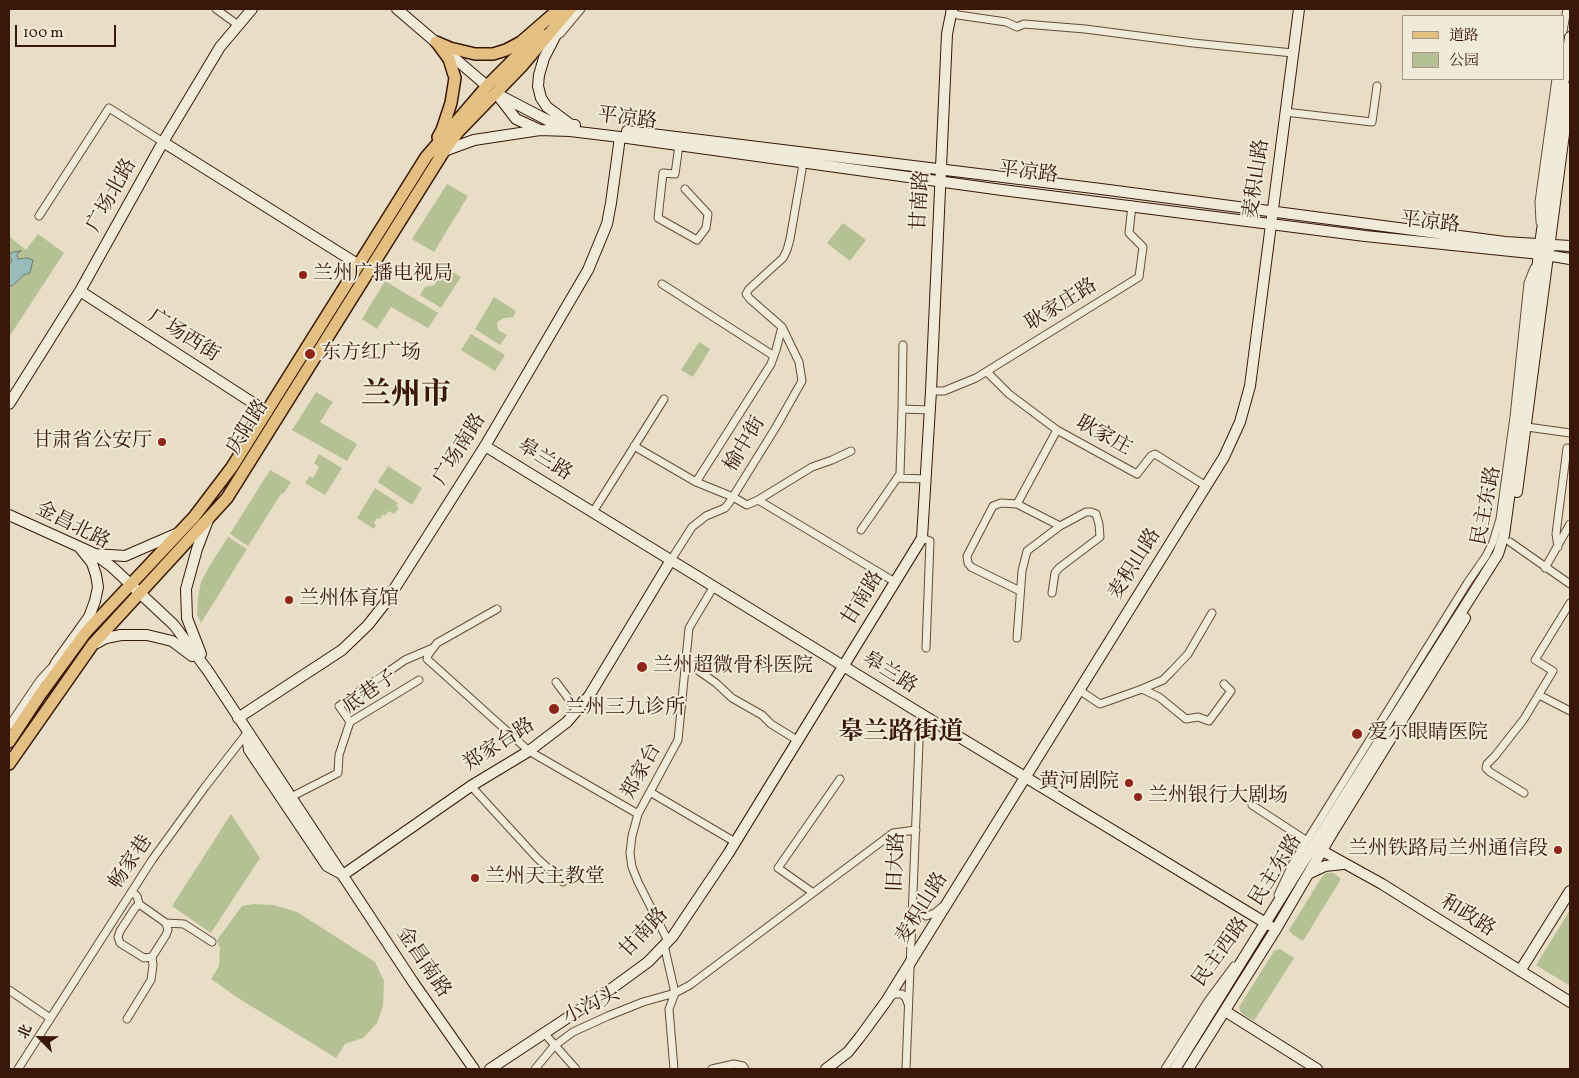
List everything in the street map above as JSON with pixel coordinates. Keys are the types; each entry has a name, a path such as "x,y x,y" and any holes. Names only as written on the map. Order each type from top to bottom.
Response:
{"main road":[{"path":"436,42 450,48 475,54 493,54 521,42 559,9"},
{"path":"492,90 559,9"},
{"path":"492,90 521,67 570,9"},
{"path":"426,157 442,130 451,103 454,78 449,59 436,42"},
{"name":"庆阳路","path":"9,742 40,695 86,632 135,588 227,498 444,151 492,90"},
{"name":"庆阳路","path":"9,764 80,660 232,467 426,157 492,90"}],"street":[{"path":"216,9 238,25"},
{"name":"广场北路","path":"9,404 80,291 163,142 220,47 252,9"},
{"name":"平凉路","path":"396,9 492,90 516,119 540,130 802,157"},
{"path":"570,9 541,66 538,86 547,107 571,125"},
{"path":"551,46 581,9"},
{"name":"麦积山路","path":"826,1069 848,1052 878,1012 911,962 1224,457 1240,422 1250,386 1299,9"},
{"path":"1564,26 1567,9"},
{"path":"951,10 958,15 1006,22 1017,27 1024,24 1076,28 1193,43 1293,53"},
{"name":"甘南路","path":"490,1069 611,989 648,962 673,936 735,842 922,538 931,391 947,34 951,10"},
{"name":"民主东路","path":"1265,923 1314,846 1472,584 1498,554 1504,535 1544,249 1570,37"},
{"name":"民主东路","path":"1544,249 1539,202 1556,80"},
{"path":"1285,112 1372,122 1377,86"},
{"name":"民主东路","path":"1276,930 1310,873 1314,846 1334,830 1503,558 1510,542 1527,427 1544,249 1570,88"},
{"name":"平凉路","path":"492,90 554,123 941,175 1109,190 1363,222 1544,249 1570,260"},
{"path":"39,216 108,108 359,265"},
{"path":"444,151 474,140 540,130"},
{"name":"广场南路","path":"238,718 342,650 368,625 386,602 485,446 588,270 607,224 620,137"},
{"path":"679,145 675,174 663,173 658,218 696,240 706,228 708,214 685,189"},
{"name":"榆中街","path":"671,560 692,527 706,516 725,508 734,497 802,380 799,362 782,327 746,294 783,258 787,250 802,157"},
{"name":"平凉路","path":"941,175 1002,190 1507,252 1570,246"},
{"name":"耿家庄路","path":"931,391 944,391 987,372 1139,276 1143,247 1128,233 1132,205"},
{"path":"662,284 774,356"},
{"name":"广场西街","path":"80,291 268,412"},
{"name":"榆中街","path":"696,482 771,364 782,327"},
{"path":"861,530 900,474 903,345"},
{"name":"耿家庄","path":"987,372 1008,394 1057,430 1137,474 1150,456 1155,454 1206,486"},
{"path":"593,512 664,399"},
{"path":"902,409 930,410"},
{"path":"1527,427 1570,433"},
{"path":"1017,504 1057,430"},
{"name":"皋兰路","path":"485,446 1276,930"},
{"path":"634,446 696,482 734,497 747,505 812,466 832,460 851,451"},
{"path":"1558,547 1556,534 1567,448"},
{"path":"897,478 926,479"},
{"path":"758,500 895,582"},
{"path":"1020,591 971,567 968,563 967,556 993,506 1001,503 1017,504 1060,526"},
{"path":"1017,638 1022,571 1027,551 1060,526 1086,512 1096,514 1100,537 1059,568 1055,573 1052,593"},
{"name":"金昌北路","path":"9,515 93,553 135,588"},
{"path":"208,672 187,618 186,589 196,549 210,516"},
{"path":"1545,568 1570,524"},
{"path":"93,553 125,556 179,532"},
{"path":"922,538 930,542 926,648"},
{"path":"1510,542 1570,584"},
{"path":"9,726 40,680 56,663 89,617 98,587 92,563 78,545"},
{"name":"郑家台路","path":"343,875 471,786 529,751 567,722 589,696 671,560"},
{"name":"郑家台","path":"675,993 666,943 632,867 630,853 638,814 678,740 689,628 714,586"},
{"name":"金昌南路","path":"135,588 174,625 208,672 413,982 474,1069"},
{"path":"1524,793 1486,768 1487,764 1504,746 1524,719 1553,671 1535,660 1570,602"},
{"path":"497,609 437,642 427,659 529,751 638,814"},
{"path":"1079,690 1100,704 1163,680 1188,654 1212,612"},
{"path":"80,660 96,643 106,638 121,635 147,635 172,641 192,655 208,672"},
{"path":"350,722 339,706 405,660 433,648"},
{"path":"686,662 716,682 732,698 762,715 771,724 797,740"},
{"path":"40,695 56,663"},
{"name":"底巷子","path":"291,797 338,773 339,755 350,722 419,680"},
{"path":"556,682 578,710"},
{"path":"1142,689 1159,697 1186,719 1198,717 1209,721 1231,691 1224,684"},
{"path":"1540,695 1570,711"},
{"name":"旧大路","path":"906,1069 919,742 922,715"},
{"name":"金昌南路","path":"247,732 249,750 326,866 343,875"},
{"name":"畅家巷","path":"18,1069 132,892 205,787 247,732"},
{"path":"812,892 778,868 840,779"},
{"path":"471,786 537,858 562,882"},
{"path":"650,792 735,842"},
{"path":"1252,806 1314,846"},
{"name":"小沟头","path":"535,1069 554,1046 573,1032 643,1002 675,993 690,985 893,833 916,830"},
{"name":"和政路","path":"1314,846 1382,884 1570,1002"},
{"path":"1310,873 1325,866 1344,864"},
{"path":"914,890 916,907 918,911 926,916 935,913 952,895"},
{"path":"1520,972 1570,891"},
{"path":"132,892 137,896 139,904 166,923 184,924 212,942"},
{"path":"139,904 120,931 118,937 120,943 144,958 152,957"},
{"path":"127,1019 151,980 152,957 166,936 168,930 166,923"},
{"name":"民主西路","path":"1165,1069 1208,1001 1265,923"},
{"name":"民主西路","path":"1175,1069 1265,923"},
{"name":"民主西路","path":"1188,1069 1276,930"},
{"path":"9,990 50,1018"},
{"path":"674,1069 669,1009 675,993"},
{"path":"878,1012 891,997 899,994 906,998 908,1012"},
{"path":"1226,1011 1317,1069"},
{"path":"544,1033 576,1069"},
{"path":"712,1069 734,1064 743,1066 745,1069"}],"green space":[{"path":"447,184 468,196 434,252 412,239"},
{"path":"843,223 866,240 850,261 827,243"},
{"path":"38,234 64,253 9,337 9,236 26,250"},
{"path":"438,263 461,277 441,308 420,295 425,287 434,285 439,277 439,272 435,268"},
{"path":"385,281 438,313 428,328 391,307 377,329 362,319"},
{"path":"494,297 516,311 513,317 504,318 497,322 498,330 507,335 500,345 475,329"},
{"path":"471,334 505,355 495,371 461,350"},
{"path":"699,342 710,349 693,377 681,370"},
{"path":"316,392 333,402 320,422 357,444 347,461 292,430"},
{"path":"319,454 342,468 325,495 305,483 310,476 313,478 319,467 314,463"},
{"path":"388,466 422,488 412,505 378,482"},
{"path":"270,470 291,482 284,493 281,494 248,546 230,534"},
{"path":"375,488 398,503 396,506 399,508 394,514 389,511 385,516 383,514 380,519 377,518 374,523 376,525 374,529 357,518"},
{"path":"228,537 247,549 201,623 197,614 201,582"},
{"path":"231,814 260,858 211,933 172,906"},
{"path":"1326,873 1334,873 1341,879 1303,941 1289,930"},
{"path":"253,904 274,905 297,912 375,962 384,981 383,1006 377,1023 363,1038 345,1044 336,1058 238,998 211,979 219,966 220,948 217,940 242,906"},
{"path":"1570,910 1570,986 1536,965"},
{"path":"1280,949 1294,958 1254,1021 1241,1013 1239,1007 1274,951"}],"water":[{"path":"21,251 17,254 18,259 27,258 33,260 30,273 24,275 12,286 9,286 9,265 12,261 9,255 13,252"}],"place":[{"name":"兰州广播电视局","path":"303,275"},
{"name":"东方红广场","path":"310,354"},
{"name":"甘肃省公安厅","path":"162,442"},
{"name":"兰州体育馆","path":"289,600"},
{"name":"兰州超微骨科医院","path":"642,667"},
{"name":"兰州三九诊所","path":"554,709"},
{"name":"爱尔眼睛医院","path":"1357,734"},
{"name":"黄河剧院","path":"1129,783"},
{"name":"兰州银行大剧场","path":"1138,797"},
{"name":"兰州铁路局兰州通信段","path":"1558,850"},
{"name":"兰州天主教堂","path":"475,878"}],"district":[{"name":"兰州市","path":"406,397"},
{"name":"皋兰路街道","path":"901,734"}]}
